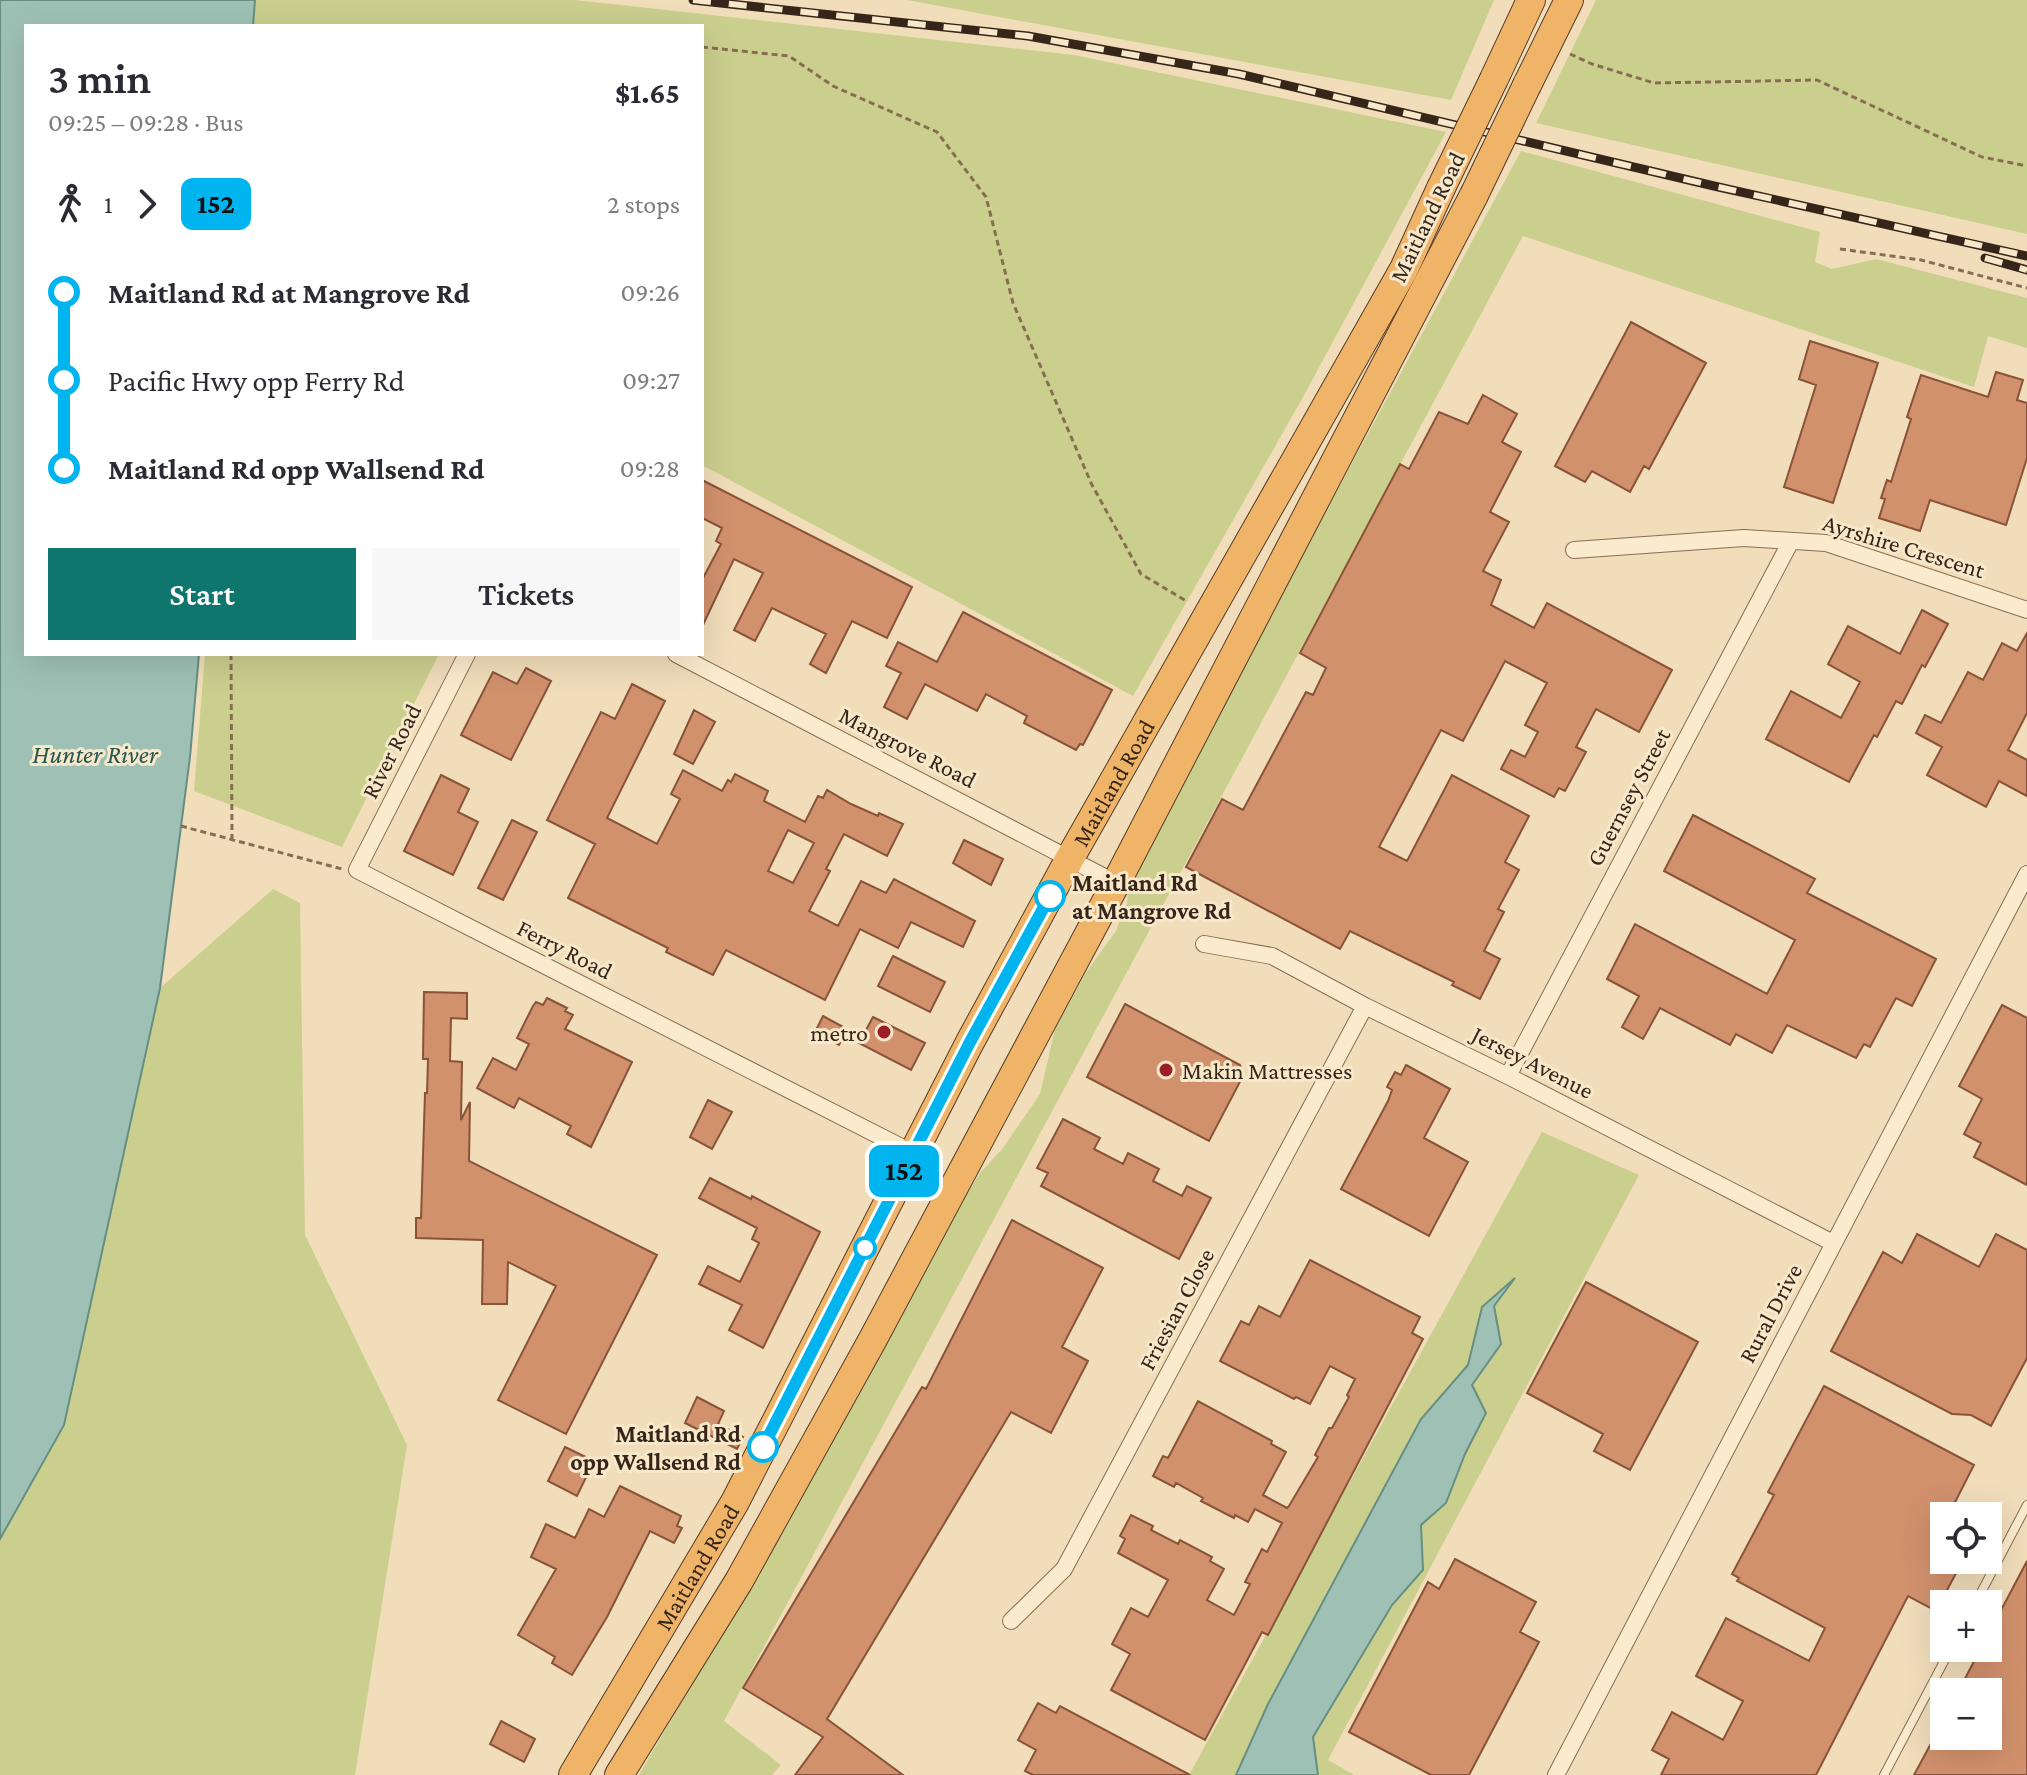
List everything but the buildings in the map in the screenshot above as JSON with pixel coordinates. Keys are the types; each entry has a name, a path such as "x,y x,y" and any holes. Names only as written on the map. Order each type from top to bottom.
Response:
{"highway":[{"name":"Maitland Road","path":"573,1775 735,1502 913,1153 1070,858 1404,269 1531,0"},
{"name":"Maitland Road","path":"619,1775 739,1581 873,1339 1116,883 1474,195 1569,0"}],"street":[{"name":"Ayrshire Crescent","path":"1574,550 1744,538 1826,543 2027,610"},
{"name":"Guernsey Street","path":"1508,1076 1791,541"},
{"name":"River Road","path":"357,870 466,656"},
{"name":"Mangrove Road","path":"680,656 1116,883"},
{"name":"Ferry Road","path":"357,870 913,1153"},
{"name":"Rural Drive","path":"1556,1775 2027,874"},
{"name":"Jersey Avenue","path":"1204,944 1272,956 1833,1243"},
{"name":"Friesian Close","path":"1011,1621 1064,1569 1365,1006"}],"lane":[{"path":"1982,1590 2027,1505"},
{"path":"1884,1775 1944,1662"}],"path":[{"path":"1547,45 1592,64 1654,83 1817,80 1982,157 2027,166"},
{"path":"704,47 789,56 833,86 937,132 986,197 1013,303 1092,485 1141,574 1208,614"},
{"path":"1840,249 1921,260 2027,288"},
{"path":"231,656 232,839"},
{"path":"181,826 337,868 357,870"}],"green space":[{"path":"255,0 575,0 1074,55 1446,132 1302,399 1133,696 704,466 704,24 253,24"},
{"path":"907,0 1494,0 1451,100"},
{"path":"1596,0 2027,0 2027,234 1536,123"},
{"path":"1521,151 1820,232 1815,262 1832,269 1876,259 2027,298 2027,348 1988,336 1974,387 1523,236 724,1721 781,1765 772,1775 639,1775 758,1571 922,1265 980,1173 1003,1148 1040,1094 1055,1029 1087,971 1116,931 1127,903 1129,875"},
{"path":"205,656 438,656 342,847 194,791"},
{"path":"273,889 300,903 305,1235 407,1445 355,1775 0,1775 0,1539 64,1425 160,988"},
{"path":"1542,1132 1639,1175 1328,1760 1354,1775 1189,1775"}],"water":[{"name":"Hunter River","path":"0,0 255,0 253,24 24,24 24,656 199,656 190,757 160,988 64,1425 0,1539"},
{"path":"1515,1278 1494,1306 1501,1344 1472,1385 1486,1413 1465,1454 1446,1503 1421,1525 1423,1570 1392,1605 1313,1737 1318,1775 1236,1775 1268,1704 1421,1419 1468,1365 1482,1307"}],"railway":[{"path":"693,0 1028,36 1239,74 2027,256"},
{"path":"1985,258 2027,270"}],"bus line":[{"name":"152","path":"763,1447 970,1042 1050,896"}],"place":[{"name":"Maitland Rd at Mangrove Rd","path":"1050,896"},
{"name":"metro","path":"884,1032"},
{"name":"Makin Mattresses","path":"1166,1070"},
{"name":"Maitland Rd opp Wallsend Rd","path":"763,1447"}]}
